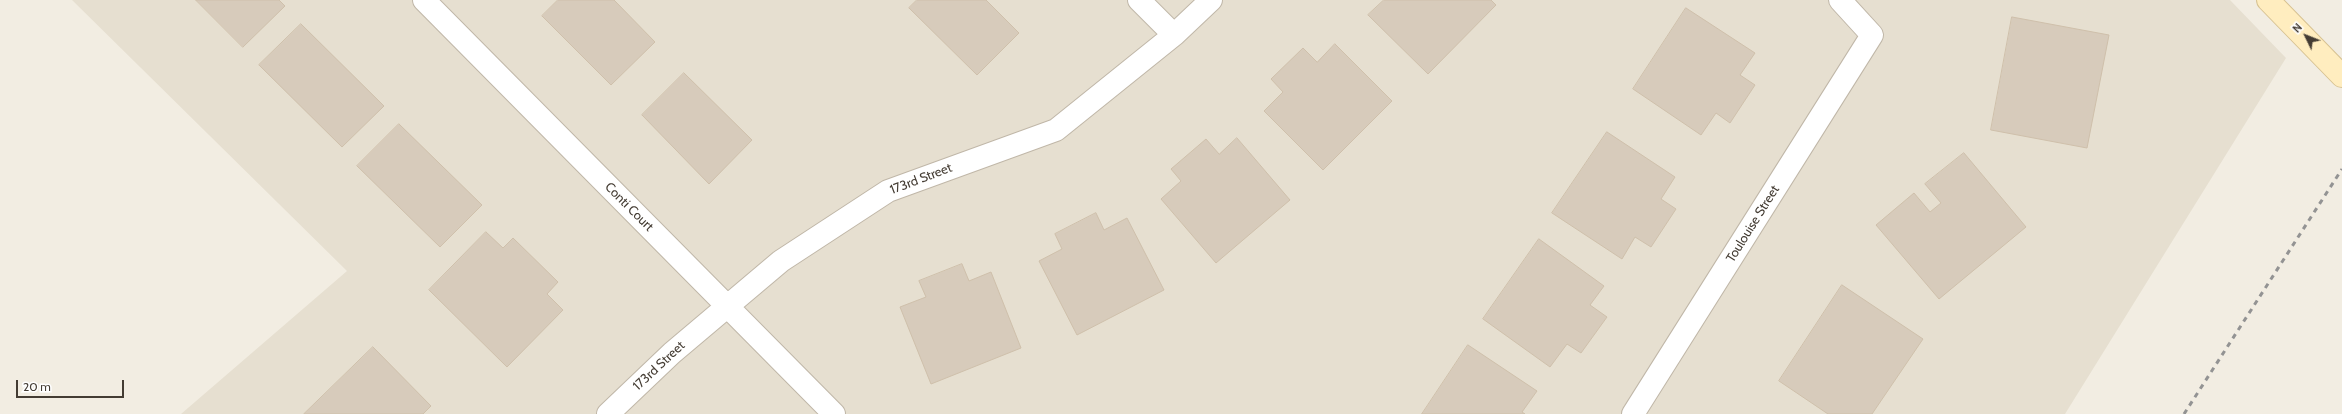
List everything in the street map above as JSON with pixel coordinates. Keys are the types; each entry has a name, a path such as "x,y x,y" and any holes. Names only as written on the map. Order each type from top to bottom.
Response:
{"street":[{"name":"Conti Court","path":"424,0 834,414"},
{"path":"1139,0 1174,34"},
{"name":"173rd Street","path":"608,414 672,353 781,261 888,191 1056,130 1174,34 1211,0"},
{"name":"Toulouise Street","path":"1633,414 1872,35 1840,0"},
{"path":"2268,0 2342,76"}],"shaded area":[{"path":"72,0 2230,0 2286,58 2065,414 181,414 347,271"}],"building":[{"path":"196,0 279,0 285,6 243,47"},
{"path":"558,0 614,0 655,42 611,85 542,16"},
{"path":"917,0 986,0 1019,33 977,75 909,8"},
{"path":"1384,0 1491,0 1496,5 1428,74 1368,15"},
{"path":"1686,8 1755,53 1740,75 1755,85 1730,123 1716,113 1701,135 1633,89"},
{"path":"2012,17 2109,35 2087,148 1991,130"},
{"path":"301,24 384,106 342,147 259,65"},
{"path":"1335,44 1392,101 1323,170 1264,111 1283,92 1271,79 1303,48 1317,62"},
{"path":"684,73 752,140 709,184 642,115"},
{"path":"399,124 482,205 440,247 357,166"},
{"path":"1607,132 1675,177 1661,199 1676,209 1651,247 1635,237 1622,259 1552,213"},
{"path":"1237,138 1290,200 1216,263 1161,199 1181,181 1171,169 1206,139 1219,154"},
{"path":"1964,153 2026,227 1939,299 1876,225 1914,193 1930,212 1941,203 1925,184"},
{"path":"1096,213 1104,230 1127,218 1164,290 1077,335 1039,261 1062,249 1055,234"},
{"path":"486,232 503,248 513,238 558,282 547,294 563,310 507,367 429,290"},
{"path":"1539,239 1604,286 1590,305 1607,317 1581,353 1567,344 1550,367 1483,319"},
{"path":"962,264 969,281 991,272 1021,348 931,384 900,307 926,297 919,281"},
{"path":"1842,285 1923,339 1872,414 1828,414 1779,381"},
{"path":"1468,345 1537,391 1522,412 1525,414 1422,414"},
{"path":"373,347 431,406 423,414 304,414"}],"railway":[{"path":"2184,414 2342,169"}]}
